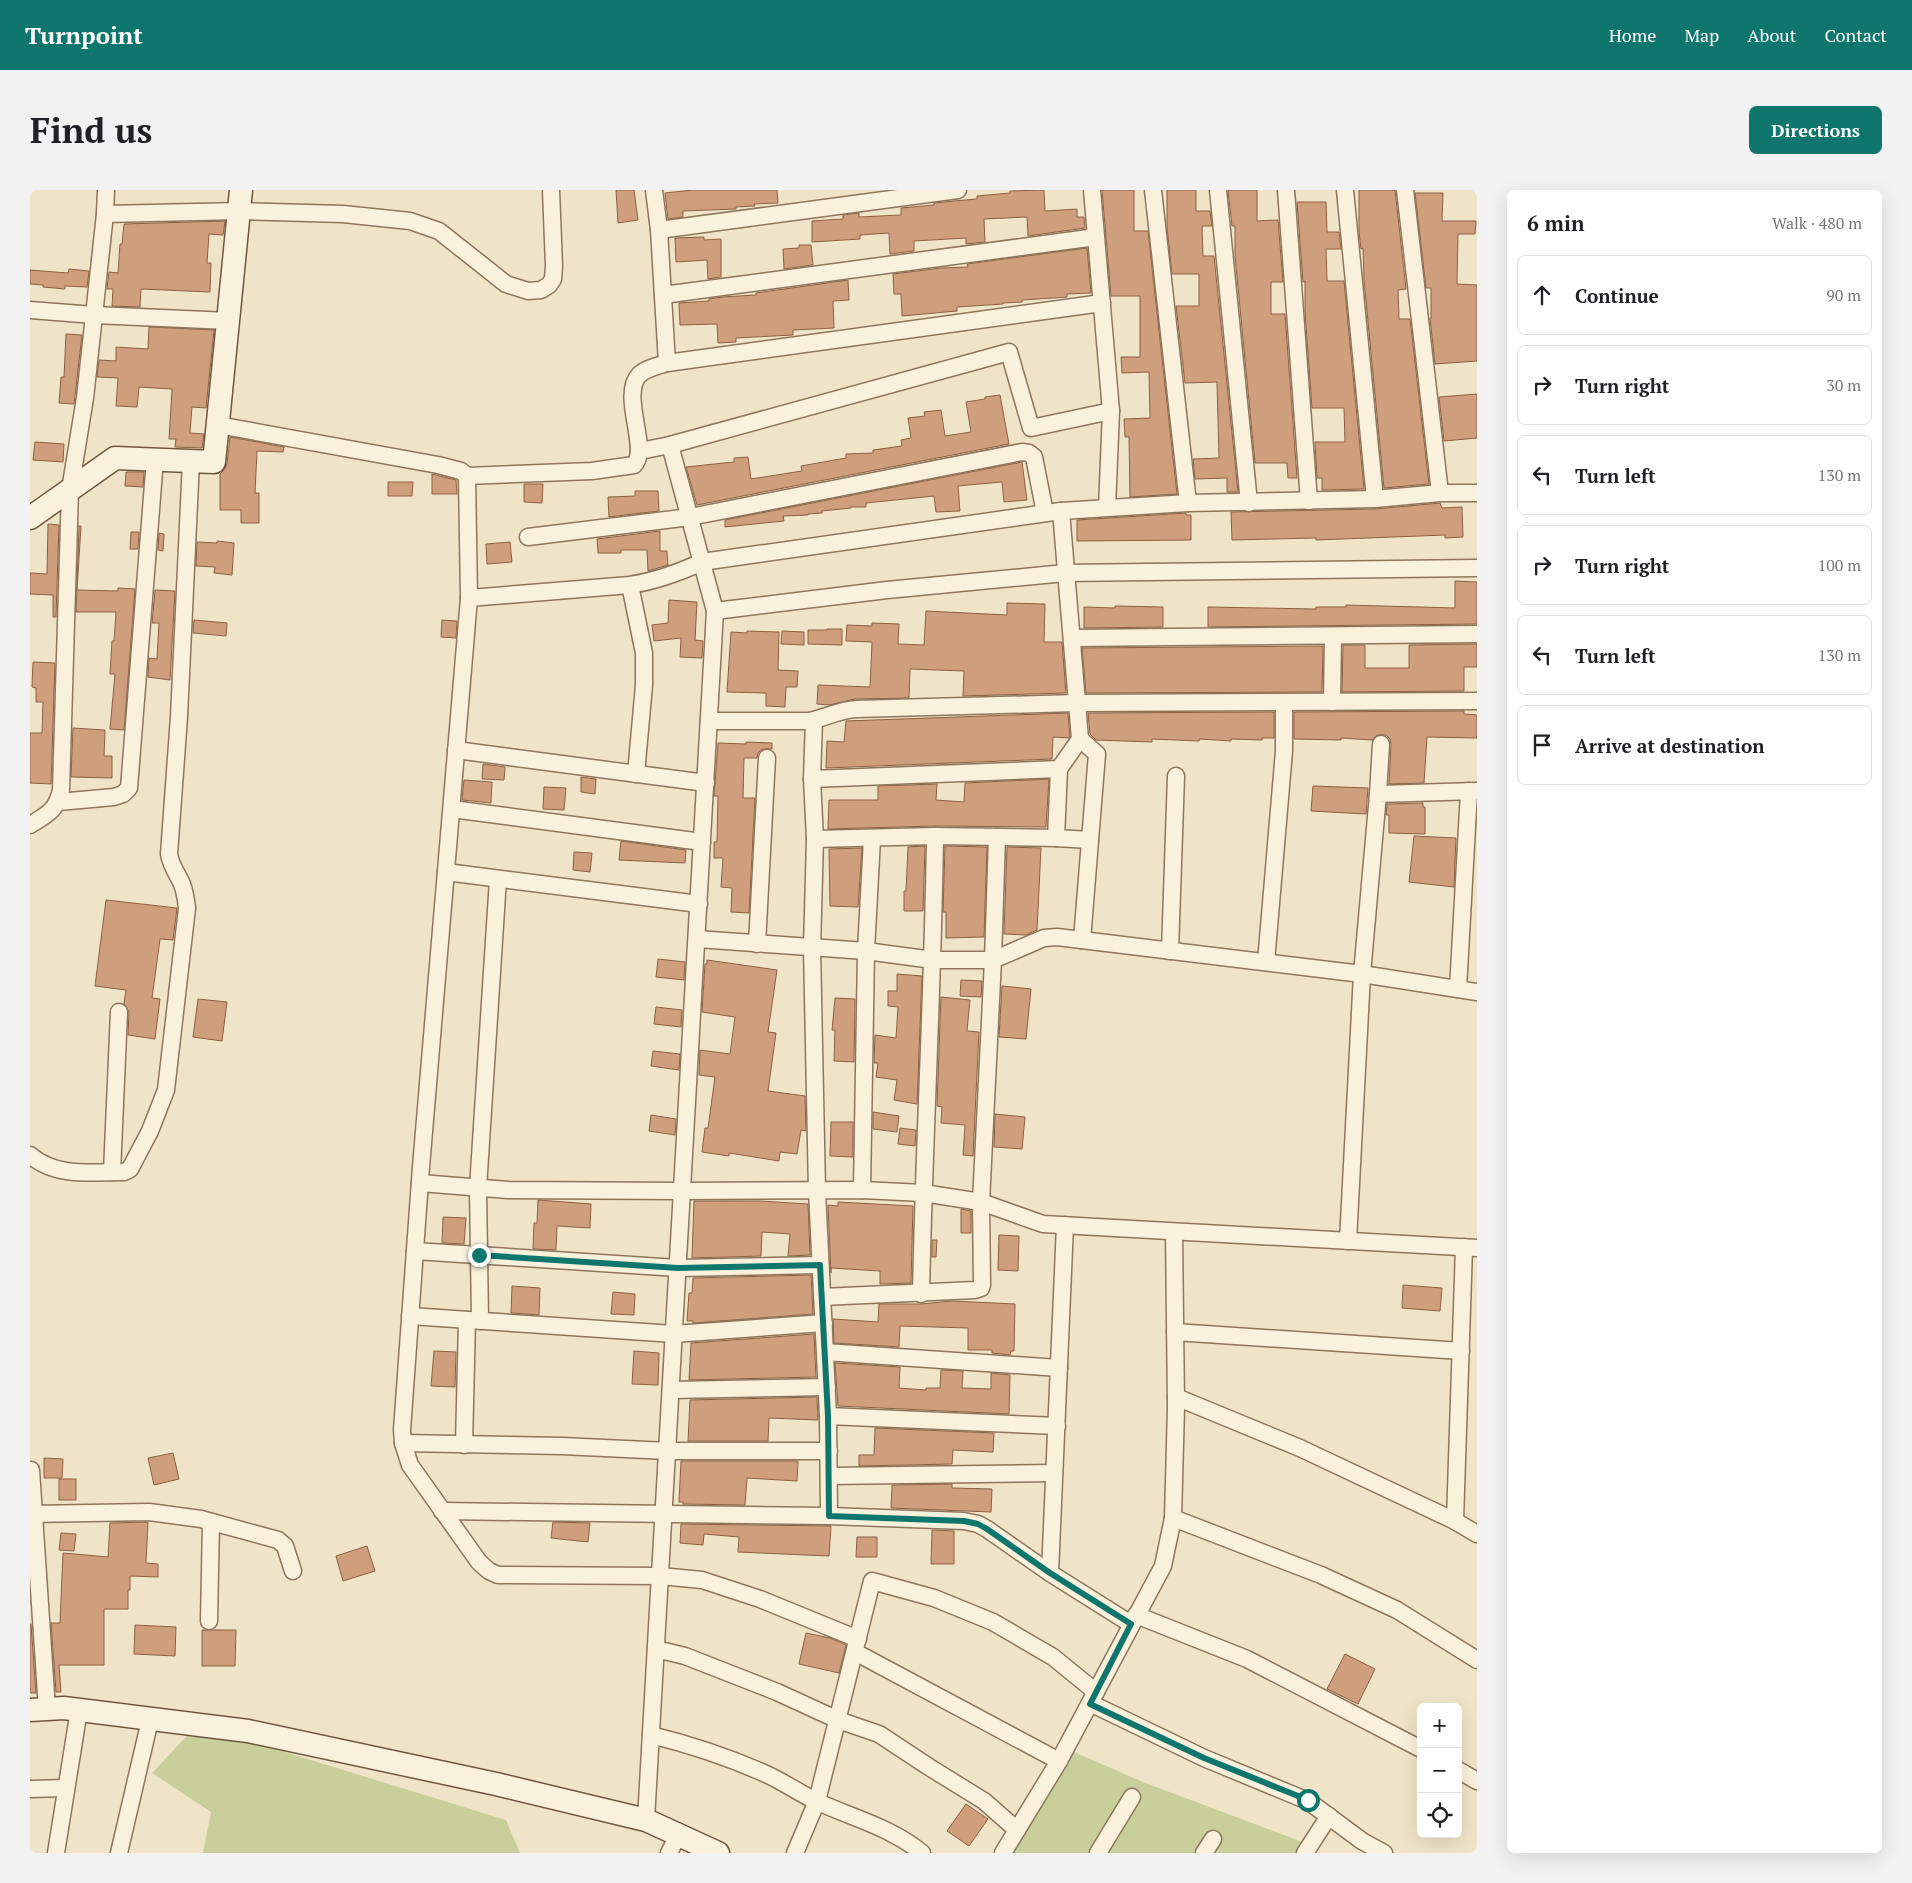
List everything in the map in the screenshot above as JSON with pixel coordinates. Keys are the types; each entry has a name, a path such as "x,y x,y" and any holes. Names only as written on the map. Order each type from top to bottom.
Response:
{"street":[{"path":"30,825 54,809 61,790 70,490 85,398 106,190"},
{"path":"105,214 241,200 410,221 439,231 506,284 528,291 540,290 549,285 553,279 554,256 551,190"},
{"path":"654,190 659,230 667,363"},
{"path":"659,230 958,190"},
{"path":"1092,190 1111,411 1107,508"},
{"path":"1153,190 1188,503"},
{"path":"1218,190 1249,503"},
{"path":"1286,190 1309,501"},
{"path":"1345,190 1375,499"},
{"path":"1405,190 1440,493"},
{"path":"30,518 115,458 214,462 241,200"},
{"path":"663,295 1096,237"},
{"path":"218,425 438,464 461,471 467,476 592,471 634,464 638,461 640,451 633,413 635,385 638,376 643,372 667,363 1102,303"},
{"path":"30,310 94,316 229,321"},
{"path":"640,451 670,445 1009,352 1031,428 1034,457 1045,513"},
{"path":"1031,428 1111,411"},
{"path":"646,1820 715,611 670,445"},
{"path":"528,538 690,517 1022,452 1029,453 1034,457"},
{"path":"58,802 114,797 123,794 129,788 156,459"},
{"path":"30,1155 47,1167 58,1171 79,1173 124,1172 130,1170 135,1164 166,1090 187,908 186,894 170,864 168,854 178,717 190,460"},
{"path":"467,476 469,598 420,1183 402,1430 410,1465 478,1562 489,1571 498,1575 660,1576 702,1580 760,1599 856,1645 1059,1760"},
{"path":"469,598 630,585 672,575 702,562 1061,510 1188,503 1375,499 1440,493 1477,493"},
{"path":"1056,838 1059,769 1080,739 1061,510"},
{"path":"715,611 888,590 1065,573 1477,568"},
{"path":"630,585 644,653 644,685 636,774"},
{"path":"1072,638 1477,634"},
{"path":"1332,702 1333,636"},
{"path":"709,722 814,720 824,719 844,710 856,709 1076,703 1477,700"},
{"path":"1266,962 1284,751 1284,702"},
{"path":"814,720 812,779 815,839 812,948 817,1191 826,1352 829,1516"},
{"path":"1080,739 1097,754 1082,940"},
{"path":"1348,1241 1362,974 1381,744"},
{"path":"456,750 706,783"},
{"path":"757,944 767,758"},
{"path":"812,779 1059,769"},
{"path":"1170,951 1176,776"},
{"path":"1378,794 1473,791 1458,989"},
{"path":"452,809 702,842"},
{"path":"815,839 935,836 1090,840"},
{"path":"921,1294 923,1193 933,960 935,836"},
{"path":"822,1297 921,1294 981,1288 983,1282 981,1202 997,837"},
{"path":"862,1190 866,951 872,839"},
{"path":"446,872 699,904"},
{"path":"464,1444 479,1255 478,1188 498,879"},
{"path":"697,940 866,951 933,960 993,960 1048,937 1362,974 1477,992"},
{"path":"112,1172 119,1012"},
{"path":"420,1183 508,1190 862,1190 923,1193 981,1202 1043,1224 1471,1248 1461,1351 1455,1521"},
{"path":"1050,1573 1065,1225"},
{"path":"1003,1853 1059,1760 1163,1566 1173,1518 1176,1397 1174,1232"},
{"path":"415,1251 678,1268 820,1265"},
{"path":"410,1316 674,1334 824,1323"},
{"path":"1175,1332 1461,1351"},
{"path":"826,1352 1059,1368"},
{"path":"671,1390 827,1388"},
{"path":"1176,1397 1300,1448 1455,1521 1477,1534"},
{"path":"828,1416 1056,1426"},
{"path":"404,1443 668,1450 829,1451"},
{"path":"31,1470 38,1710 64,1708 248,1731 496,1784 646,1820 674,1844 718,1853"},
{"path":"829,1476 1054,1473"},
{"path":"442,1511 829,1516 964,1521 978,1524 1050,1573 1134,1619 1247,1659 1417,1746"},
{"path":"32,1514 149,1512 201,1519 278,1540 285,1546 292,1571"},
{"path":"1173,1518 1321,1575 1397,1610 1477,1660"},
{"path":"209,1621 211,1522"},
{"path":"794,1853 817,1801 872,1581 934,1598 993,1622 1053,1657 1093,1698 1204,1758 1308,1800 1362,1841 1384,1853"},
{"path":"656,1649 685,1656 777,1692 838,1720 879,1734 984,1800 1017,1830"},
{"path":"56,1853 79,1710"},
{"path":"119,1853 150,1720"},
{"path":"651,1735 697,1746 759,1771 817,1801 910,1843 922,1853"},
{"path":"1462,1772 1477,1781"},
{"path":"30,1789 66,1788"},
{"path":"1098,1853 1132,1797"},
{"path":"1305,1853 1329,1816"},
{"path":"1204,1853 1213,1839"}],"green space":[{"path":"197,1725 506,1820 520,1853 203,1853 211,1812 152,1773"},
{"path":"1065,1748 1143,1782 1300,1841 1305,1853 1006,1853"}],"building":[{"path":"616,190 634,190 638,220 618,223"},
{"path":"693,190 777,190 778,203 754,204 755,206 736,207 736,209 683,211 683,217 668,219 665,193"},
{"path":"1044,190 1045,211 1077,209 1077,217 1084,217 1085,228 1028,236 1027,217 984,219 985,242 966,244 966,238 914,241 914,251 890,254 889,233 860,235 860,239 812,242 812,221 843,219 843,215 859,213 859,217 901,215 901,208 977,199 977,196 1010,193 1010,191"},
{"path":"1102,190 1134,190 1134,231 1148,231 1177,494 1130,497 1129,437 1125,437 1124,419 1150,418 1149,372 1122,373 1121,357 1140,357 1140,296 1111,296"},
{"path":"1167,190 1196,190 1196,211 1210,211 1212,226 1202,226 1203,256 1214,256 1238,492 1227,492 1227,478 1195,479 1193,459 1219,458 1217,382 1185,383 1176,306 1199,306 1199,274 1172,274 1167,227"},
{"path":"1228,190 1257,190 1257,221 1278,220 1283,282 1271,282 1271,314 1285,314 1297,478 1288,478 1287,463 1255,463 1235,256 1235,226 1232,226"},
{"path":"1359,190 1395,190 1406,289 1398,290 1399,319 1410,319 1429,484 1384,488 1364,280 1363,248 1361,249 1359,232"},
{"path":"1415,193 1443,193 1442,221 1476,221 1475,234 1458,234 1457,284 1477,285 1477,361 1435,364 1430,318 1431,288 1426,288"},
{"path":"1297,202 1326,202 1327,232 1339,232 1341,249 1326,249 1327,281 1344,281 1364,489 1322,490 1322,478 1317,478 1315,442 1345,442 1344,408 1312,408 1305,312 1305,281 1303,282"},
{"path":"225,221 223,235 209,234 207,263 211,263 210,292 141,289 140,307 112,306 113,289 107,289 109,272 118,273 120,244 122,244 124,224"},
{"path":"704,237 704,240 721,239 721,277 708,279 707,260 676,262 675,238"},
{"path":"799,245 811,245 813,265 784,269 783,249 799,248"},
{"path":"1087,248 1091,293 1067,294 1067,297 1022,300 1022,302 1003,304 957,307 957,311 902,316 901,294 894,294 893,274 941,268 968,267 967,264"},
{"path":"69,269 89,271 87,287 65,286 65,289 30,284 30,270 68,273"},
{"path":"848,280 849,300 833,301 834,328 793,330 793,335 736,338 736,342 718,343 717,324 680,325 679,303 709,301 709,299 722,297 756,295 756,293"},
{"path":"149,327 214,330 206,408 192,407 190,433 204,434 202,448 175,447 176,439 169,439 172,389 139,387 137,407 116,406 118,378 97,377 99,360 116,361 116,347 148,349"},
{"path":"66,334 82,335 74,404 59,403 61,377 64,377"},
{"path":"1477,394 1477,438 1444,441 1439,397"},
{"path":"1000,395 1009,444 697,505 686,467 734,462 734,458 748,457 751,479 802,471 801,466 846,458 846,454 873,453 873,450 902,446 901,440 911,438 908,418 925,416 924,412 941,410 945,436 971,432 966,402"},
{"path":"230,437 284,447 283,452 257,451 255,493 259,493 259,523 241,523 241,510 220,510 220,474 227,464"},
{"path":"35,442 64,444 63,462 33,460"},
{"path":"1022,462 1027,500 1004,502 1002,482 968,485 958,486 960,511 936,512 934,496 866,503 866,507 822,511 822,513 808,515 783,516 784,521 725,527 725,520"},
{"path":"126,472 144,472 143,487 125,486"},
{"path":"432,474 456,480 457,494 432,494"},
{"path":"388,482 413,482 412,496 388,496"},
{"path":"524,484 543,484 542,503 524,502"},
{"path":"635,491 658,491 659,511 609,517 608,497 635,496"},
{"path":"1440,503 1442,508 1462,507 1463,537 1445,538 1445,535 1316,540 1316,538 1232,540 1231,512 1375,509"},
{"path":"1186,513 1186,515 1191,515 1191,540 1077,541 1077,520"},
{"path":"48,524 59,525 56,617 53,617 53,595 30,594 30,573 47,574"},
{"path":"79,526 81,526 77,590 118,591 118,588 135,589 124,730 110,729 115,674 110,674 116,612 76,612"},
{"path":"660,531 660,551 667,551 668,565 648,571 647,550 621,550 621,553 598,553 597,539"},
{"path":"131,532 139,532 138,549 130,549"},
{"path":"159,533 164,534 163,551 158,550"},
{"path":"217,541 234,543 232,575 214,573 215,567 196,566 197,542 217,543"},
{"path":"510,542 512,562 487,564 486,544"},
{"path":"1455,581 1477,582 1477,624 1208,627 1208,607 1316,609 1316,607 1346,607 1346,605 1455,608"},
{"path":"155,590 175,591 170,680 148,677 149,658 157,659 159,623 152,623"},
{"path":"669,600 697,602 695,640 703,641 702,658 680,657 681,638 654,641 652,625 668,623"},
{"path":"1007,603 1045,604 1044,642 1062,642 1066,693 963,696 964,671 910,669 909,698 855,699 829,705 817,704 818,685 870,687 872,642 846,641 847,625 872,626 872,623 899,624 898,644 924,645 926,611 1007,615"},
{"path":"1115,606 1163,607 1163,627 1084,628 1084,607 1115,608"},
{"path":"194,620 227,623 226,636 193,633"},
{"path":"442,620 457,621 456,638 441,637"},
{"path":"842,629 842,645 808,644 808,630"},
{"path":"747,631 779,632 778,670 798,671 797,687 786,687 785,707 766,706 766,693 727,692 731,632 747,633"},
{"path":"782,631 804,632 804,645 781,644"},
{"path":"1477,644 1477,667 1464,667 1464,691 1342,692 1343,645 1365,645 1365,668 1409,668 1409,645"},
{"path":"1323,646 1322,692 1086,693 1082,648"},
{"path":"33,662 55,663 51,784 30,783 30,733 42,733 43,702 36,702 36,688 32,687"},
{"path":"1464,711 1464,714 1477,715 1477,738 1427,737 1424,783 1389,784 1391,745 1390,739 1386,735 1377,735 1372,740 1341,738 1341,740 1294,739 1294,712"},
{"path":"1274,712 1274,738 1262,738 1262,740 1231,739 1231,741 1152,739 1152,742 1096,740 1090,734 1088,713"},
{"path":"1068,713 1070,736 1069,738 1053,737 1052,759 826,768 827,741 844,742 846,721"},
{"path":"73,728 105,730 104,756 112,756 112,778 71,777"},
{"path":"746,742 772,743 772,749 762,749 758,753 757,758 744,758 743,798 755,798 749,913 731,912 732,888 721,887 723,858 714,858 714,842 717,842 718,796 714,796 718,743 746,744"},
{"path":"483,764 505,767 504,780 482,779"},
{"path":"581,777 596,779 595,794 581,792"},
{"path":"1049,779 1046,827 935,826 828,829 829,800 878,800 878,786 937,784 936,800 964,802 965,783"},
{"path":"464,780 492,782 491,803 462,800"},
{"path":"1313,786 1368,788 1366,814 1311,811"},
{"path":"544,787 566,788 564,810 543,809"},
{"path":"1423,803 1423,807 1425,807 1425,834 1389,833 1389,815 1386,815 1387,804"},
{"path":"1414,836 1456,838 1454,887 1409,882"},
{"path":"621,841 686,850 685,863 619,860"},
{"path":"925,846 923,911 904,911 908,847"},
{"path":"945,846 987,847 984,937 946,938 946,912 943,912"},
{"path":"1007,847 1041,848 1037,930 1026,935 1004,934"},
{"path":"862,848 858,907 830,906 829,849"},
{"path":"574,852 592,853 590,872 573,870"},
{"path":"106,900 177,908 173,940 160,939 152,998 160,999 155,1039 128,1035 129,1012 124,1003 126,990 95,986"},
{"path":"658,959 685,962 684,980 656,977"},
{"path":"707,960 777,970 768,1032 776,1033 768,1091 805,1096 806,1131 801,1130 797,1154 780,1152 779,1161 729,1153 729,1156 702,1152 705,1128 708,1128 715,1077 699,1075 700,1050 730,1054 735,1017 702,1012 705,964 707,964"},
{"path":"897,974 922,976 917,1104 894,1100 897,1080 876,1077 878,1063 874,1063 875,1035 896,1038 898,1007 888,1006 888,991 897,991"},
{"path":"961,980 982,981 981,997 960,996"},
{"path":"1002,986 1031,989 1026,1039 999,1037"},
{"path":"941,997 970,1000 967,1031 979,1032 973,1156 963,1155 965,1125 941,1123 942,1107 937,1106"},
{"path":"835,998 855,999 854,1062 834,1061 835,1030 832,1030"},
{"path":"198,999 227,1002 222,1041 193,1037"},
{"path":"656,1007 682,1010 681,1027 654,1024"},
{"path":"653,1051 680,1054 679,1070 651,1066"},
{"path":"873,1112 899,1116 897,1132 873,1129"},
{"path":"995,1114 1025,1117 1022,1149 994,1147"},
{"path":"651,1115 676,1119 675,1135 649,1131"},
{"path":"831,1122 853,1122 853,1157 830,1156"},
{"path":"900,1128 916,1130 915,1146 898,1144"},
{"path":"538,1200 591,1204 590,1228 557,1226 556,1250 533,1249 534,1223 537,1223"},
{"path":"694,1201 760,1201 808,1204 810,1255 788,1256 790,1234 762,1232 761,1256 692,1258"},
{"path":"838,1202 913,1206 911,1283 880,1284 880,1271 831,1268 831,1273 828,1205 838,1206"},
{"path":"961,1209 971,1211 971,1233 961,1233"},
{"path":"443,1217 466,1218 464,1244 442,1243"},
{"path":"999,1235 1019,1236 1018,1271 998,1270"},
{"path":"932,1240 937,1240 936,1257 932,1257"},
{"path":"811,1275 813,1314 693,1323 693,1321 687,1321 689,1293 692,1293 693,1278"},
{"path":"1403,1285 1442,1288 1440,1311 1402,1308"},
{"path":"512,1286 540,1288 539,1315 511,1313"},
{"path":"613,1292 635,1294 634,1315 611,1314"},
{"path":"952,1301 1015,1304 1014,1351 1011,1351 1010,1355 992,1353 992,1350 968,1350 968,1328 900,1326 899,1347 834,1343 833,1319 878,1322 879,1304 921,1304"},
{"path":"814,1334 816,1377 689,1380 691,1343"},
{"path":"434,1351 456,1352 455,1387 431,1386"},
{"path":"634,1351 659,1353 658,1385 632,1384"},
{"path":"835,1363 900,1367 899,1388 926,1390 926,1388 940,1388 941,1370 963,1371 962,1388 991,1389 991,1373 1010,1375 1009,1414 838,1406"},
{"path":"817,1397 818,1420 769,1418 768,1441 688,1441 690,1400"},
{"path":"875,1428 994,1433 993,1452 953,1450 952,1464 859,1466 859,1455 874,1455"},
{"path":"173,1453 179,1479 154,1485 148,1458"},
{"path":"44,1458 63,1459 62,1478 44,1478"},
{"path":"681,1461 798,1461 797,1481 747,1478 745,1505 683,1504 683,1502 679,1502"},
{"path":"59,1479 76,1479 76,1500 59,1500"},
{"path":"952,1484 952,1488 992,1489 991,1512 891,1508 892,1485"},
{"path":"148,1522 146,1563 158,1564 158,1577 130,1576 128,1609 104,1609 104,1665 59,1665 61,1692 56,1692 51,1623 60,1623 63,1553 108,1557 110,1523"},
{"path":"553,1522 590,1523 588,1542 551,1538"},
{"path":"681,1524 831,1526 829,1556 738,1552 739,1537 704,1534 703,1545 680,1543"},
{"path":"932,1530 954,1531 954,1564 931,1564"},
{"path":"61,1533 76,1534 74,1551 59,1550"},
{"path":"857,1537 877,1537 877,1557 856,1557"},
{"path":"367,1546 375,1571 343,1581 336,1556"},
{"path":"31,1624 36,1693 30,1693"},
{"path":"135,1625 176,1627 175,1656 134,1654"},
{"path":"202,1630 236,1630 235,1666 202,1666"},
{"path":"806,1633 830,1638 846,1645 839,1673 799,1664"},
{"path":"1345,1654 1375,1669 1358,1704 1327,1689"},
{"path":"966,1804 988,1819 969,1846 947,1831"}],"route":[{"path":"479,1255 678,1268 820,1265 826,1352 829,1516 964,1521 978,1524 987,1529 1050,1573 1131,1624 1090,1704 1204,1758 1308,1800"}]}
